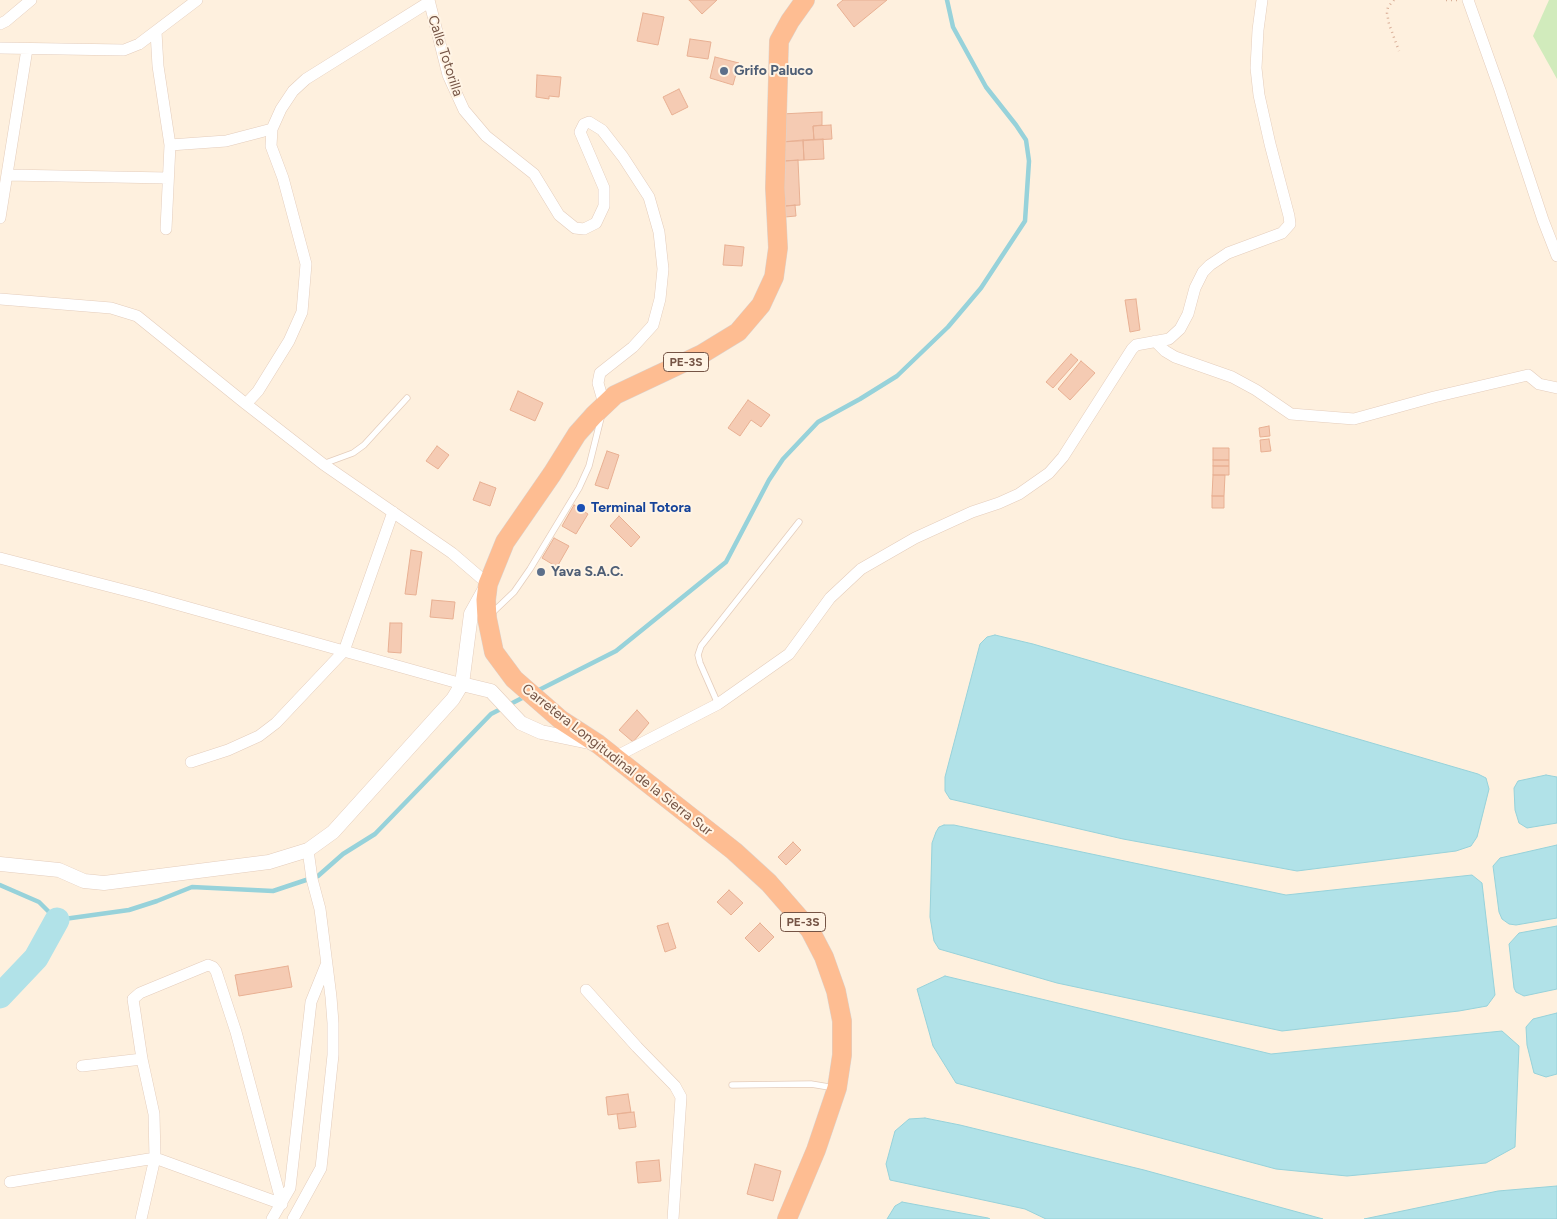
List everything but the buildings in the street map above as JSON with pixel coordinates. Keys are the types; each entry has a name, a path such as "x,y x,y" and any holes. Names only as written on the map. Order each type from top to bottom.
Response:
{"highway":[{"name":"Carretera Longitudinal de la Sierra Sur","path":"787,1219 816,1150 837,1088 842,1055 842,1021 836,992 824,957 810,930 769,883 734,851 598,744 561,720 514,679 494,652 487,618 486,600 488,584 505,542 577,434 604,404 615,395 702,354 738,332 761,304 774,277 778,248 775,188 779,41 805,0"}],"street":[{"path":"0,24 6,22 31,0"},
{"path":"0,48 124,50 139,44 197,0"},
{"path":"615,757 718,704 789,654 830,598 861,569 915,538 972,512 999,504 1033,485 1049,473 1064,457 1132,349 1136,345 1169,339 1180,329 1188,314 1195,288 1203,272 1228,253 1282,233 1290,224 1259,95 1256,68 1262,0"},
{"path":"1468,0 1557,256"},
{"path":"246,404 258,391 290,341 302,312 306,264 283,178 271,146 272,129 281,109 293,91 306,79 429,1"},
{"name":"Calle Totorilla","path":"429,1 448,74 464,110 486,136 534,174 559,215 575,228 584,230 596,223 604,206 604,188 580,132 584,124 589,122 602,130 649,197 659,232 663,269 660,299 653,325 633,347 600,374 598,384 604,404"},
{"path":"156,32 158,66 170,145 166,229"},
{"path":"0,218 27,49"},
{"path":"170,145 226,141 272,129"},
{"path":"7,175 168,178"},
{"path":"0,299 111,308 137,316 323,464 452,553 488,584 471,614 462,684 453,700 333,832 308,850 269,862 104,883 84,881 59,870 0,864"},
{"path":"1155,341 1176,358 1232,377 1256,390 1291,414 1354,419 1434,396 1528,375 1539,384 1557,388"},
{"path":"191,762 228,750 259,736 270,728 344,651 393,512"},
{"path":"0,558 147,596 490,691 522,722 541,732 598,744"},
{"path":"293,1219 320,1168 333,1055 333,1023 327,963 320,909 312,878 308,850"},
{"path":"272,1219 290,1188 311,1002 327,963"},
{"path":"141,1219 155,1158 154,1114 142,1059 133,999 135,996 208,966 213,967 216,971 236,1032 282,1204"},
{"path":"586,990 674,1086 681,1097 673,1219"},
{"path":"82,1066 142,1059"},
{"path":"10,1182 155,1158 282,1204"}],"lane":[{"path":"323,464 354,454 407,398"},
{"path":"487,618 514,592 530,570 579,488 589,466 604,404"},
{"path":"718,704 700,663 698,655 701,646 799,522"},
{"path":"732,1085 811,1084 837,1088"}],"path":[{"path":"1394,0 1388,6 1387,13 1399,51"}],"green space":[{"path":"1549,0 1557,0 1557,79 1533,36"}],"water":[{"path":"995,635 1033,644 1478,774 1486,778 1489,789 1477,837 1471,846 1456,851 1297,871 1123,839 950,799 945,791 945,777 980,644 987,637"},
{"path":"1546,775 1557,777 1557,823 1527,828 1519,823 1515,810 1514,788 1518,781"},
{"path":"954,825 1286,895 1472,875 1482,883 1495,995 1487,1006 1459,1011 1282,1031 1057,983 939,949 934,941 930,917 932,843 939,827"},
{"path":"1557,845 1557,918 1516,925 1509,924 1502,919 1499,912 1493,866 1500,858"},
{"path":"1557,926 1557,989 1524,996 1516,992 1509,944 1519,933"},
{"path":"945,976 1271,1054 1502,1031 1519,1046 1515,1147 1486,1163 1347,1176 1276,1169 956,1083 933,1046 917,989"},
{"path":"1557,1013 1557,1074 1546,1077 1534,1073 1527,1045 1526,1027 1533,1019"},
{"path":"925,1118 1144,1170 1323,1219 1046,1219 1025,1209 890,1180 886,1164 895,1131 909,1119"},
{"path":"1557,1186 1557,1219 1364,1219 1498,1191"},
{"path":"902,1202 990,1219 887,1219 895,1206"}],"waterway":[{"path":"535,692 616,651 726,562 769,480 783,459 818,422 897,376 948,327 981,288 1025,221 1029,161 1026,140 986,87 953,27 947,0"},
{"path":"0,885 39,902 57,920 129,910 192,887 273,891 318,876 343,854 375,834 491,714 526,696"},
{"path":"0,996 36,958 57,920"}],"place":[{"name":"Grifo Paluco","path":"724,71"},
{"name":"Terminal Totora","path":"581,508"},
{"name":"Yava S.A.C.","path":"541,572"}]}
